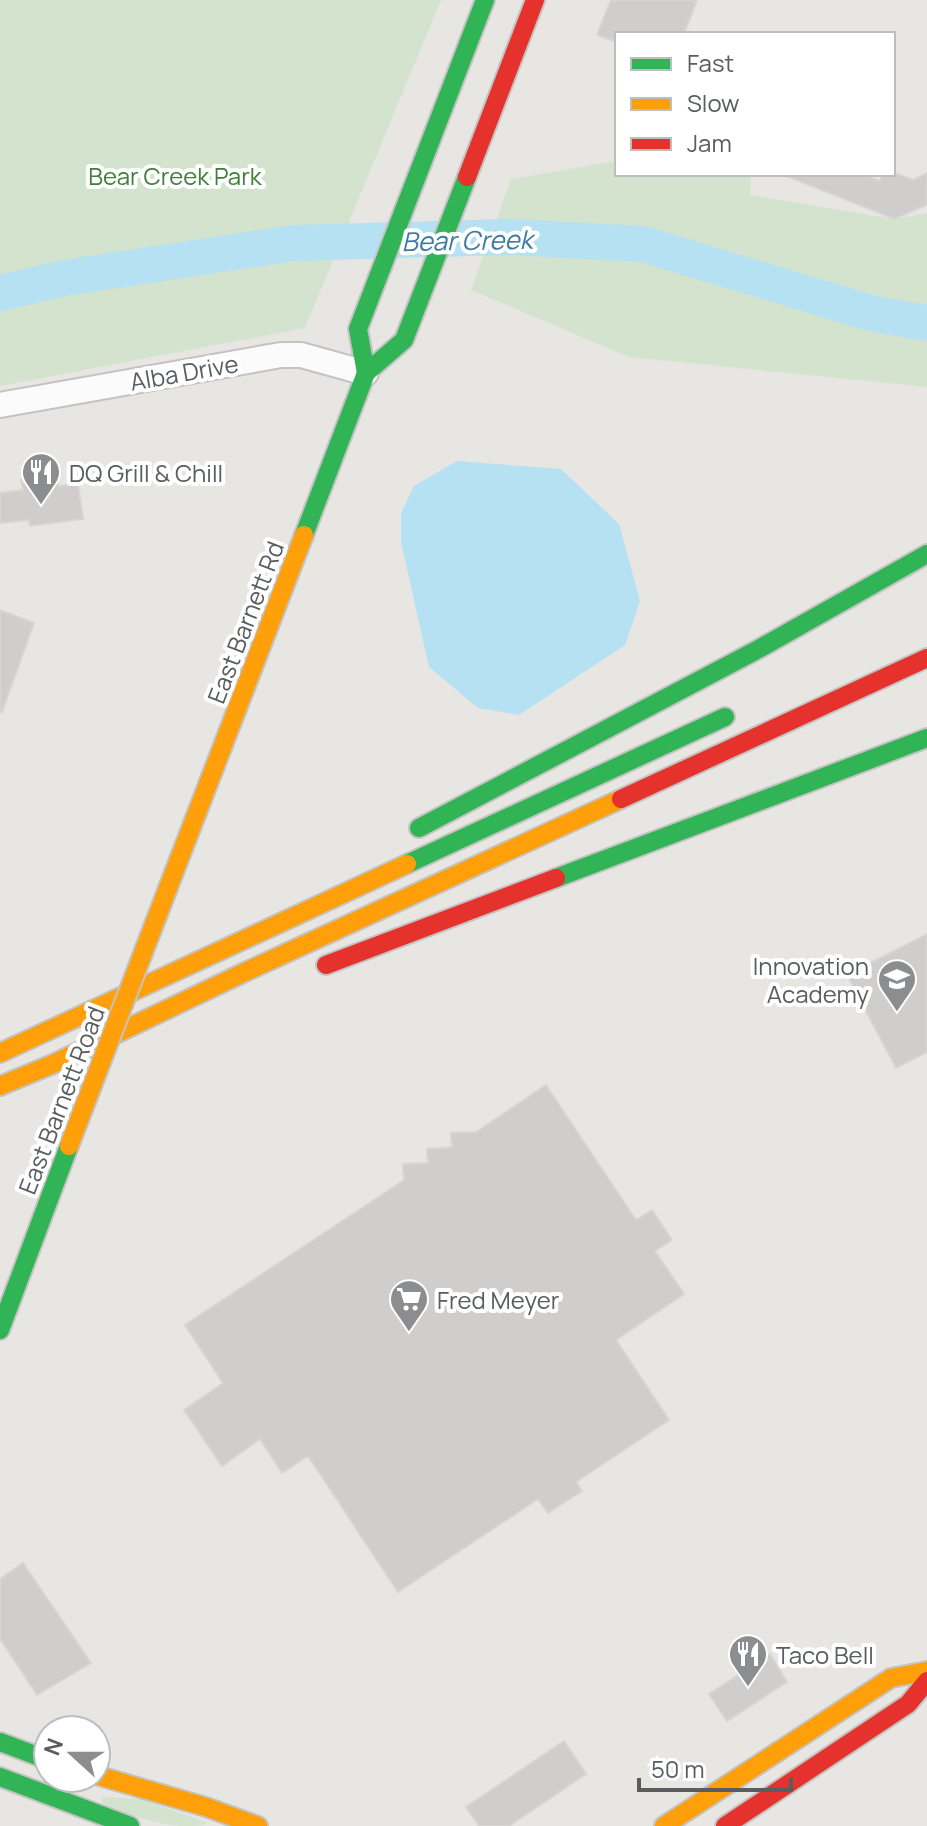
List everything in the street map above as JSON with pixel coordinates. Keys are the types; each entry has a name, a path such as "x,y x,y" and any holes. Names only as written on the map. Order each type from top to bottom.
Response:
{"main road":[{"path":"366,373 358,329 485,0"},
{"name":"East Barnett Rd","path":"168,888 366,373 404,340 535,0"},
{"path":"408,834 755,651 927,554"},
{"path":"0,1086 927,658"},
{"path":"0,1053 740,710"},
{"path":"316,969 927,738"},
{"name":"East Barnett Road","path":"0,1330 168,888"},
{"path":"70,1020 241,922"},
{"path":"53,1064 201,1013"},
{"path":"664,1826 891,1678 927,1671"},
{"path":"725,1826 908,1704 927,1681"},
{"path":"0,1742 32,1754"},
{"path":"0,1777 130,1826"},
{"path":"112,1780 258,1826"}],"street":[{"name":"Alba Drive","path":"0,405 281,355 301,355 366,373"}],"green space":[{"name":"Bear Creek Park","path":"0,0 441,0 305,328 0,386"},
{"path":"615,161 615,176 751,176 750,195 894,219 927,213 927,387 629,357 471,290 511,179"},
{"path":"103,1797 142,1799 208,1823 177,1826 156,1822 104,1804"}],"water":[{"path":"457,461 561,469 619,524 640,601 625,645 519,715 478,708 429,667 401,542 401,513 414,486"}],"building":[{"path":"611,0 697,0 685,32 615,32 615,41 597,35"},
{"path":"927,173 927,205 894,219 786,176 868,176 880,181 882,176 898,174 913,180"},
{"name":"DQ Grill & Chill","path":"37,478 38,481 57,479 59,486 78,483 83,519 30,526 29,520 0,523 0,493 23,490 21,480"},
{"path":"0,610 34,623 2,712 0,712"},
{"name":"Innovation Academy","path":"927,934 927,1052 896,1068 847,975"},
{"name":"Fred Meyer","path":"546,1085 636,1220 652,1210 672,1240 655,1251 684,1294 616,1340 669,1420 576,1482 582,1491 548,1513 538,1499 398,1592 308,1456 282,1473 260,1439 222,1466 184,1410 223,1383 185,1325 404,1180 403,1164 428,1163 427,1149 452,1147 451,1133 476,1132"},
{"path":"23,1563 91,1663 37,1695 0,1639 0,1579"},
{"name":"Taco Bell","path":"770,1654 787,1682 727,1721 709,1694"},
{"path":"564,1741 586,1774 509,1826 479,1826 466,1807"}],"waterway":[{"name":"Bear Creek","path":"0,293 64,278 293,243 511,237 643,244 870,313 927,323"}],"traffic: fast":[{"path":"366,373 358,329 485,0"},
{"path":"304,535 366,373 404,340 467,177"},
{"path":"419,828 755,651 927,554"},
{"path":"407,864 725,717"},
{"path":"556,878 927,738"},
{"path":"0,1330 69,1146"},
{"path":"0,1742 32,1754"},
{"path":"0,1777 130,1826"}],"traffic: slow":[{"path":"168,888 304,535"},
{"path":"0,1086 621,799"},
{"path":"0,1053 407,864"},
{"path":"69,1146 168,888"},
{"path":"664,1826 891,1678 927,1671"},
{"path":"112,1780 258,1826"}],"traffic: jam":[{"path":"467,177 535,0"},
{"path":"621,799 927,658"},
{"path":"326,965 556,878"},
{"path":"725,1826 908,1704 927,1681"}],"place":[{"name":"DQ Grill & Chill","path":"41,506"},
{"name":"Innovation Academy","path":"897,1013"},
{"name":"Fred Meyer","path":"409,1333"},
{"name":"Taco Bell","path":"748,1688"}]}
